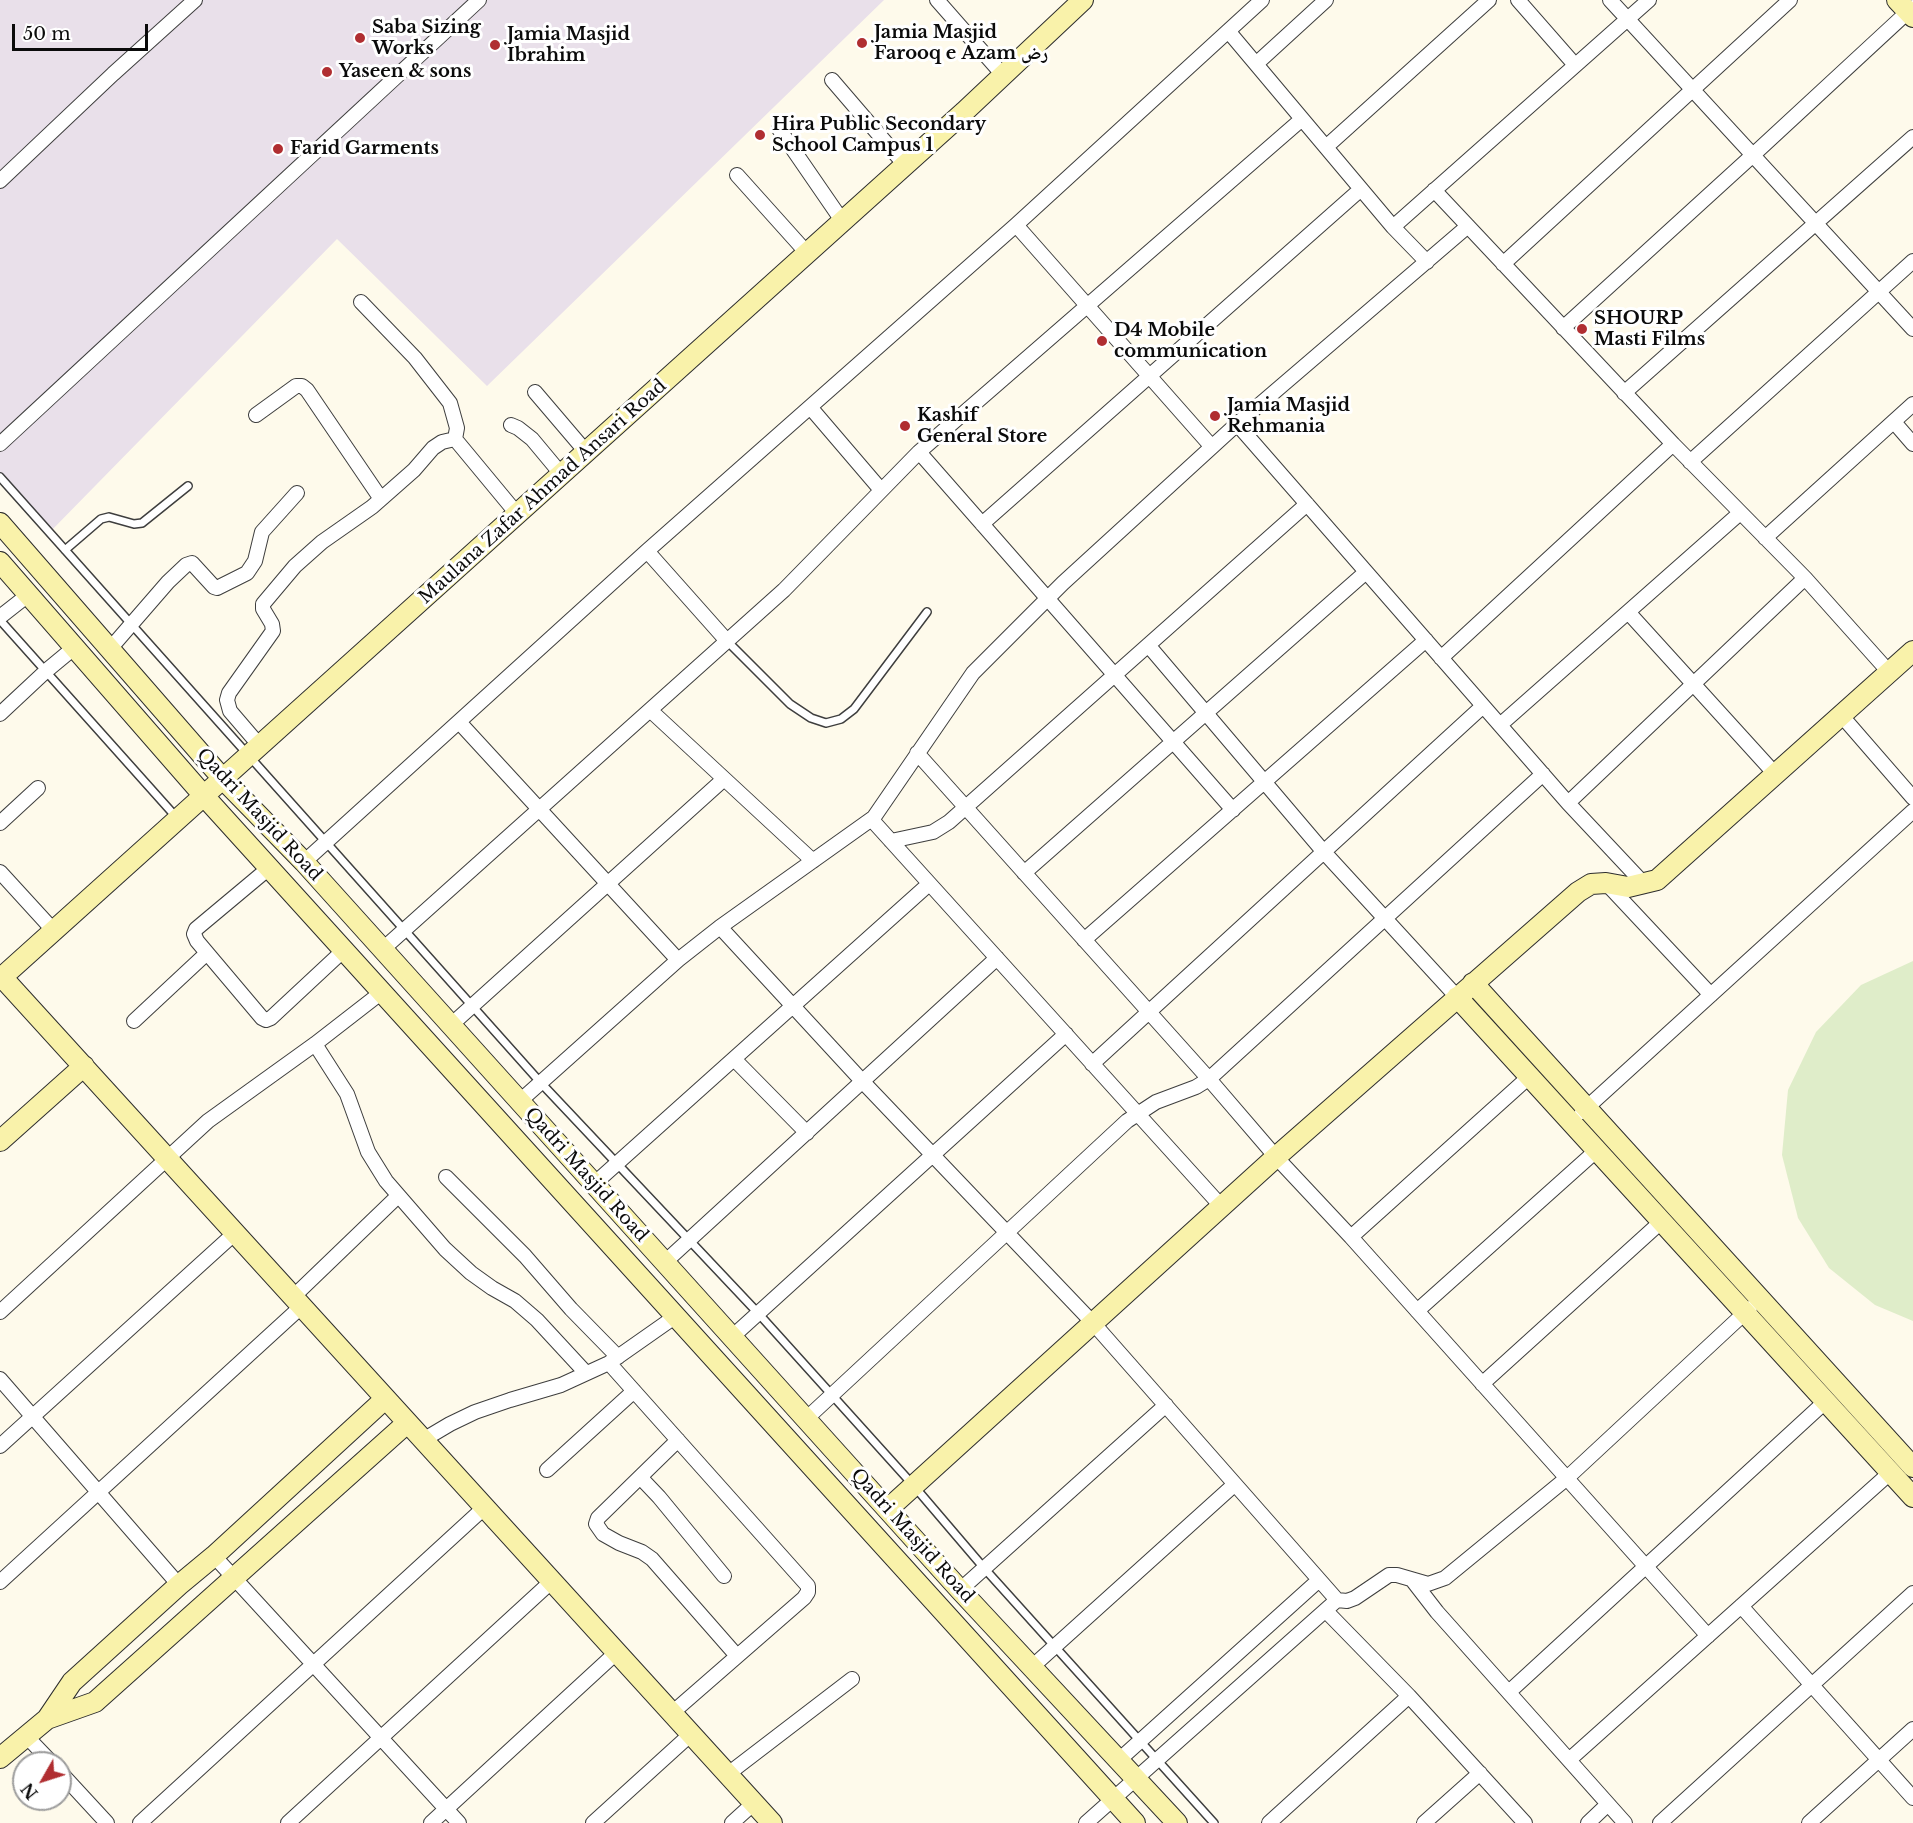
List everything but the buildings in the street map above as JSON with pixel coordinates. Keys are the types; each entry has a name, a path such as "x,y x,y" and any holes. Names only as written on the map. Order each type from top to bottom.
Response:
{"street":[{"path":"0,181 195,0"},
{"path":"0,444 478,0"},
{"path":"937,0 1003,75"},
{"name":"Maulana Zafar Ahmad Ansari Road","path":"1,978 843,222 1083,0"},
{"path":"304,862 647,551 1016,225 1262,0"},
{"path":"1256,64 1326,0"},
{"path":"1326,147 1489,0"},
{"path":"1518,0 1575,65"},
{"path":"1610,0 1913,328"},
{"path":"1393,227 1649,0"},
{"path":"1503,264 1790,0"},
{"path":"1563,328 1754,156 1908,9"},
{"path":"1229,32 1393,227 1426,262"},
{"path":"832,80 905,165"},
{"path":"383,949 784,590 919,452 1302,119"},
{"path":"779,129 843,222"},
{"path":"1624,393 1913,137"},
{"path":"737,175 807,253"},
{"path":"981,524 1361,189"},
{"path":"1434,190 1624,393 1805,578 1889,672"},
{"path":"1016,225 1212,447"},
{"path":"520,1101 678,960 720,927 873,818 973,673 1047,599 1212,447 1468,226"},
{"path":"1690,462 1913,261"},
{"path":"361,302 415,358 450,403 458,428 455,439"},
{"path":"256,415 296,386 302,386 307,390 381,499"},
{"path":"535,392 587,453"},
{"path":"1765,537 1913,404"},
{"path":"810,407 881,490"},
{"path":"1894,422 1913,444"},
{"path":"1238,424 1568,803 1645,885"},
{"path":"511,425 532,440 562,475"},
{"path":"255,751 230,711 227,700 228,693 273,631 272,624 263,609 263,603 295,566 322,542 381,499 414,470 433,448 442,442 455,439"},
{"path":"455,439 518,514"},
{"path":"1441,658 1673,444"},
{"path":"919,452 1233,810"},
{"path":"109,650 168,582 190,563 217,588 247,573 255,561 262,532 297,493"},
{"path":"891,841 933,832 949,822 1307,504"},
{"path":"1500,725 1740,513"},
{"name":"Qadri Masjid Road","path":"0,523 223,779 304,862 960,1590 1033,1666 1176,1823"},
{"path":"647,551 728,641"},
{"name":"Qadri Masjid Road","path":"0,562 204,796 1135,1823"},
{"path":"1024,873 1366,572"},
{"path":"1568,803 1805,578"},
{"path":"0,619 28,595"},
{"path":"1628,612 1776,775"},
{"path":"1084,940 1426,640"},
{"path":"1148,645 1323,851 1913,1497"},
{"path":"0,714 75,647"},
{"path":"888,1509 1276,1157 1578,892 1591,884 1606,883 1628,887 1645,885 1657,880 1913,651"},
{"path":"1092,1064 1483,706"},
{"path":"650,710 813,861"},
{"path":"1841,715 1913,798"},
{"path":"459,722 678,960"},
{"path":"917,753 1149,1011 1276,1157 1351,1237 1708,1636"},
{"path":"806,1419 1137,1112 1196,1087 1209,1079 1543,774"},
{"path":"451,1025 724,779"},
{"path":"0,823 38,788"},
{"path":"1571,1122 1913,811"},
{"path":"873,818 872,820 929,884 1222,1207"},
{"path":"269,868 196,929 194,937 266,1020 271,1018 344,950"},
{"path":"2,877 54,931"},
{"path":"1606,883 1711,995"},
{"path":"594,1184 929,884"},
{"path":"720,927 863,1082 1094,1324 1337,1600"},
{"path":"134,1021 207,953"},
{"path":"665,1262 997,958"},
{"path":"1,978 84,1066 772,1823"},
{"path":"1473,983 1913,1467"},
{"path":"0,1311 166,1158 232,1102 315,1044 382,992"},
{"path":"732,1337 1066,1034"},
{"path":"315,1044 347,1094 368,1152 386,1181 445,1249 471,1273 515,1301 537,1320 586,1374"},
{"path":"734,1059 807,1133"},
{"path":"0,1142 84,1066"},
{"path":"1351,1237 1530,1076"},
{"path":"1417,1311 1597,1150"},
{"path":"446,1177 525,1256 613,1360 634,1391 808,1586 808,1592 804,1598 672,1713"},
{"path":"0,1582 298,1301 399,1196"},
{"path":"1482,1384 1662,1221"},
{"path":"0,1446 236,1233"},
{"path":"1086,1823 1337,1600 1355,1598 1389,1575 1428,1584 1445,1578 1567,1478 1761,1298"},
{"path":"423,1440 475,1412 561,1385 586,1374 613,1360 676,1316"},
{"path":"0,1379 179,1585"},
{"path":"547,1470 634,1391"},
{"path":"2,1751 27,1737 47,1719 72,1682 385,1399"},
{"path":"1509,1692 1826,1401"},
{"path":"960,1590 1166,1405"},
{"path":"47,1719 95,1702 407,1423"},
{"path":"678,1440 598,1518 596,1524 603,1534 652,1559 737,1656"},
{"path":"1569,1760 1891,1472"},
{"path":"640,1477 724,1576"},
{"path":"1033,1666 1235,1484"},
{"path":"140,1823 484,1507"},
{"path":"214,1556 459,1823"},
{"path":"1119,1760 1319,1580"},
{"path":"288,1823 552,1581"},
{"path":"1413,1581 1437,1612 1625,1823"},
{"path":"1660,1823 1913,1593"},
{"path":"1741,1606 1913,1798"},
{"path":"1326,1611 1409,1696 1525,1823"},
{"path":"430,1823 617,1652"},
{"path":"728,1774 852,1679"},
{"path":"1269,1823 1409,1696"},
{"path":"1809,1823 1913,1729"},
{"path":"593,1823 691,1734"},
{"path":"27,1737 40,1751"},
{"path":"1424,1823 1479,1773"},
{"path":"72,1785 106,1823"},
{"path":"732,1823 754,1803"},
{"path":"1588,1823 1608,1804"}],"lane":[{"path":"0,477 132,624 255,751 326,842 541,1083 758,1313 1214,1823"},
{"path":"65,550 101,519 142,523 188,486"},
{"path":"728,641 790,704 811,718 826,723 841,719 854,709 927,612"},
{"path":"0,619 179,820"}],"shaded area":[{"path":"0,0 884,0 487,386 337,239 48,534 0,478"}],"green space":[{"path":"1913,961 1913,1321 1875,1305 1829,1268 1798,1218 1782,1155 1788,1090 1816,1032 1861,985"}],"place":[{"name":"Saba Sizing Works","path":"360,38"},
{"name":"Jamia Masjid Farooq e Azam رض","path":"862,43"},
{"name":"Jamia Masjid Ibrahim","path":"495,45"},
{"name":"Yaseen & sons","path":"327,72"},
{"name":"Hira Public Secondary School Campus 1","path":"760,135"},
{"name":"Farid Garments","path":"278,149"},
{"name":"SHOURP Masti Films","path":"1582,329"},
{"name":"D4 Mobile communication","path":"1102,341"},
{"name":"Jamia Masjid Rehmania","path":"1215,416"},
{"name":"Kashif General Store","path":"905,426"}]}
